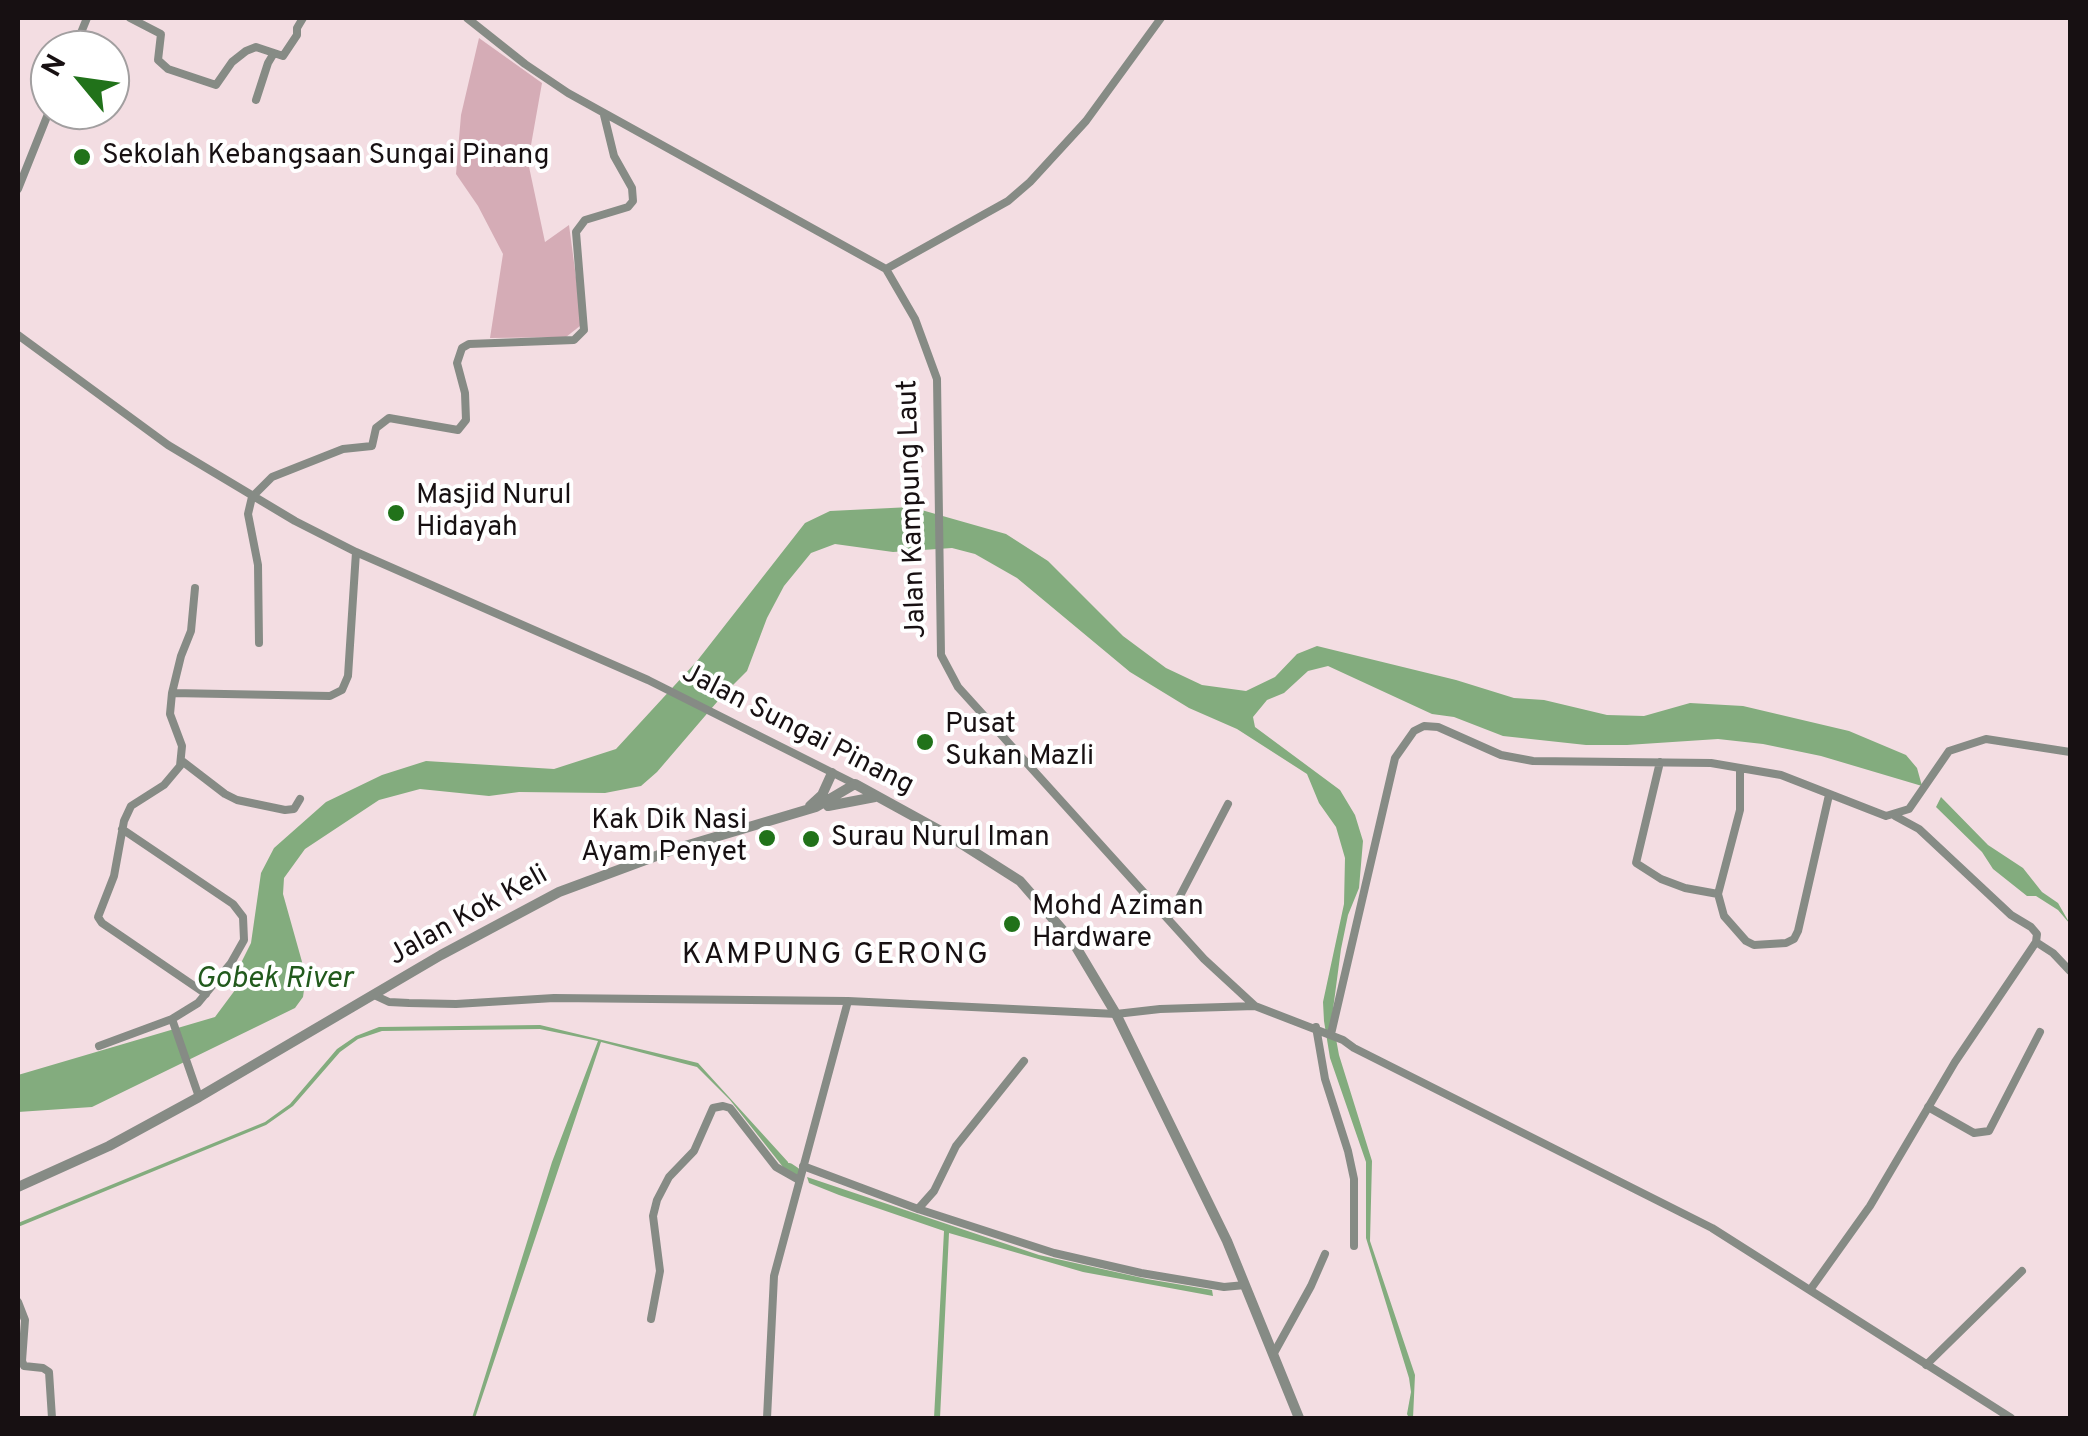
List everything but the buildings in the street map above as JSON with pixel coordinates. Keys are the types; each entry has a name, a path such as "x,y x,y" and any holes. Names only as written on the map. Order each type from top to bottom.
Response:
{"street":[{"path":"130,18 161,34 158,60 168,68 216,86 232,62 246,51 256,47 283,56 303,18"},
{"path":"467,18 525,64 604,114 886,269 1008,200 1030,182 1086,121 1161,18"},
{"path":"256,100 274,53"},
{"path":"259,643 258,565 248,523 252,497 272,476 343,449 372,446 376,428 389,418 424,426 463,428 465,393 456,362 462,348 469,344 574,340 581,335 586,324 576,232 585,220 628,207 633,201 632,188 614,156 604,114"},
{"path":"18,189 42,130"},
{"name":"Jalan Kampung Laut","path":"886,269 915,319 938,379 941,655 958,687 1168,918 1255,1006"},
{"name":"Jalan Sungai Pinang","path":"18,336 168,444 252,497 356,552 730,720 946,834 1020,880 1073,942 1116,1014 1245,1284 1299,1418"},
{"path":"172,693 330,696 342,690 348,676 356,552"},
{"path":"195,588 191,631 178,664 170,714 180,740 182,762 164,785 132,806 122,829 114,876 98,913 100,921 206,994"},
{"path":"1330,1033 1395,758 1414,732 1424,726 1501,754 1533,761 1711,763 1780,775 1886,816 1909,809 1949,751 1986,740 2070,752"},
{"path":"182,762 237,800 285,810 294,809 300,799"},
{"path":"1660,762 1636,863 1661,879 1718,894"},
{"path":"1740,768 1740,810 1718,894 1724,916 1754,945 1786,943 1798,931 1829,795"},
{"path":"811,808 832,772"},
{"name":"Jalan Kok Keli","path":"18,1187 109,1146 441,955 586,880 811,808 855,784"},
{"path":"811,808 876,797"},
{"path":"1168,918 1228,804"},
{"path":"1810,1290 1870,1206 1928,1108 2036,942 2037,934 2031,927 1990,897 1918,829 1895,816"},
{"path":"99,1046 174,1024 206,994 242,946 242,917 232,904 122,829"},
{"path":"2036,942 2070,970"},
{"path":"374,995 389,1002 456,1004 554,998 848,1001 1116,1014 1160,1008 1255,1006 1330,1033 1700,1221 2011,1418"},
{"path":"767,1418 774,1276 848,1001"},
{"path":"174,1024 199,1097"},
{"path":"1317,1028 1324,1079 1354,1179 1354,1246"},
{"path":"1928,1108 1974,1132 1989,1131 2040,1032"},
{"path":"918,1209 934,1191 956,1146 1024,1061"},
{"path":"651,1319 660,1271 654,1224 657,1200 668,1177 694,1151 713,1108 730,1108 776,1166 799,1180"},
{"path":"803,1166 1054,1253 1224,1287 1245,1284"},
{"path":"1274,1353 1312,1286 1325,1254"},
{"path":"1926,1364 2022,1271"},
{"path":"18,1302 24,1320 22,1361 24,1366 49,1372 52,1418"}],"shaded area":[{"path":"479,38 542,83 528,162 545,242 569,225 581,315 580,326 566,337 490,338 503,254 456,174 461,115"}],"water":[{"name":"Gobek River","path":"911,507 1006,534 1048,561 1123,636 1166,668 1202,685 1246,691 1275,677 1297,654 1317,646 1514,698 1544,700 1607,715 1644,716 1690,703 1743,706 1849,731 1906,755 1917,768 1922,786 1821,756 1763,744 1718,739 1586,745 1503,736 1454,717 1432,714 1328,666 1308,671 1284,693 1267,700 1253,717 1255,727 1340,790 1355,815 1363,841 1359,888 1348,915 1332,1017 1339,1055 1372,1161 1370,1241 1415,1375 1413,1418 1407,1414 1409,1378 1366,1238 1366,1162 1330,1058 1324,1021 1323,1002 1344,904 1345,858 1336,827 1319,803 1307,774 1237,729 1189,708 1130,672 1017,578 975,554 952,548 893,552 835,544 811,553 784,586 747,671 641,786 605,793 519,792 489,796 420,789 379,800 305,849 284,878 283,894 306,976 303,997 295,1008 92,1107 18,1112 18,1075 215,1017 241,982 236,973 251,943 261,873 274,848 326,802 382,775 426,761 554,769 616,749 697,661 805,523 830,511"},
{"path":"1941,797 1988,845 2023,868 2042,892 2058,903 2070,924 2058,910 2036,896 2027,896 1993,869 1982,852 1936,807"},
{"name":"Gobek River","path":"540,1025 698,1063 788,1162 789,1168 783,1167 730,1100 697,1067 601,1042 475,1418 552,1162 598,1041 540,1029 382,1031 358,1039 340,1052 293,1106 266,1125 18,1227 18,1223 265,1122 290,1104 337,1049 379,1027"},
{"path":"807,1177 1039,1255 1212,1290 1213,1296 1083,1272 949,1233 940,1418 934,1418 944,1231 839,1195 809,1183"}],"waterway":[{"path":"789,1168 795,1172"}],"place":[{"name":"Sekolah Kebangsaan Sungai Pinang","path":"82,157"},
{"name":"Masjid Nurul Hidayah","path":"396,513"},
{"name":"Pusat Sukan Mazli","path":"925,742"},
{"name":"Kak Dik Nasi Ayam Penyet","path":"767,838"},
{"name":"Surau Nurul Iman","path":"811,839"},
{"name":"Mohd Aziman Hardware","path":"1012,924"}],"district":[{"name":"KAMPUNG GERONG","path":"836,957"}]}
